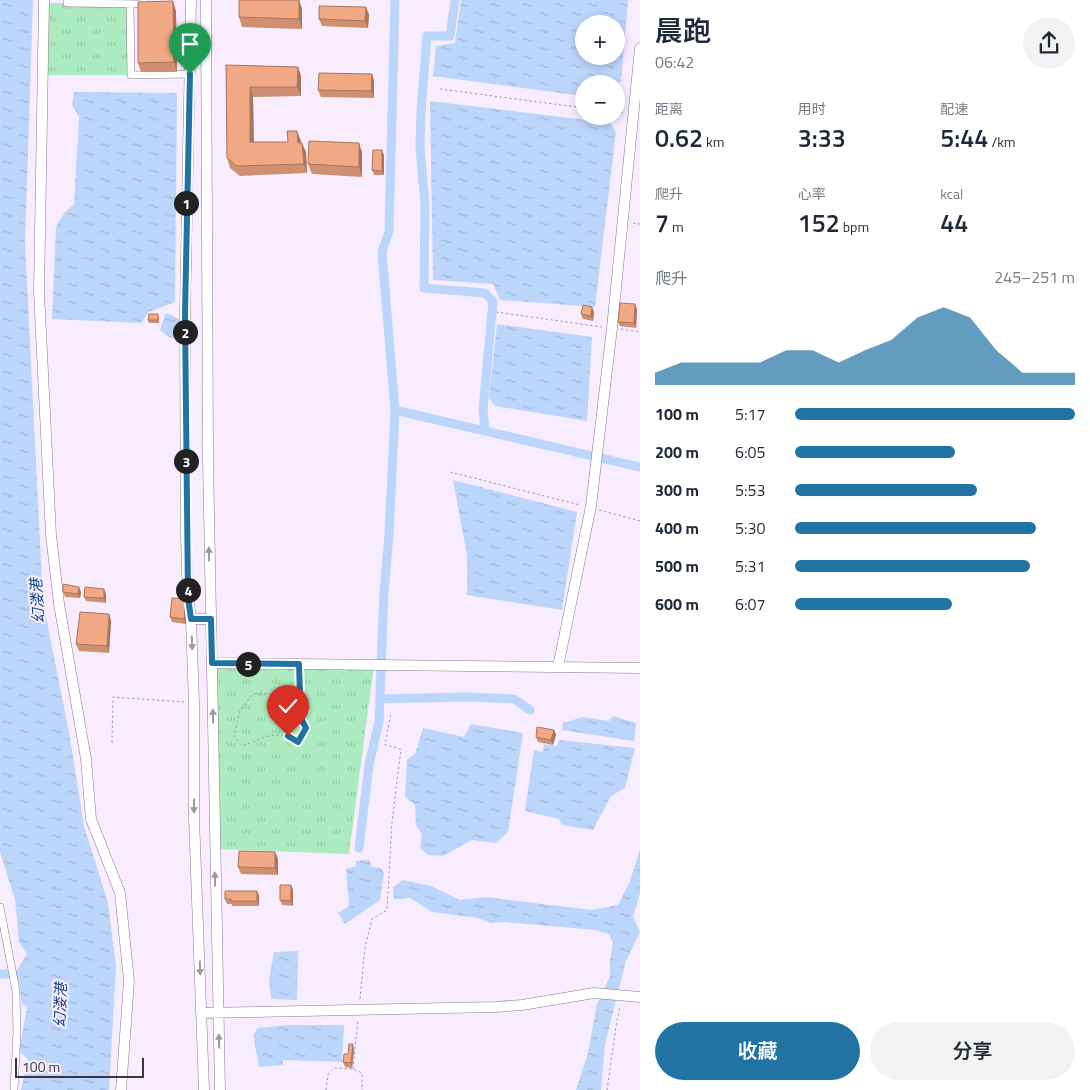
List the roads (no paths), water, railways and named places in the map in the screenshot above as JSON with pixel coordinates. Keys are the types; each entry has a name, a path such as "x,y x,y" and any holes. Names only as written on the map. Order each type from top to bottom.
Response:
{"main road":[{"path":"44,0 38,292 51,535 59,604 86,759 91,819 120,893 129,982 121,1090"},
{"path":"191,0 185,314 186,536 194,703 194,817 204,1090"},
{"path":"206,0 207,438 220,1090"},
{"path":"558,667 591,508 612,328 640,48"},
{"path":"191,619 211,619"},
{"path":"212,663 640,668"},
{"path":"201,1013 495,1007 522,1005 594,993 640,997"}],"street":[{"path":"67,0 67,3 115,2 130,4 144,4 144,0"},
{"path":"130,4 131,75 190,74"},
{"path":"0,908 16,991 17,1032 14,1090"}],"water":[{"name":"幻溇港","path":"0,0 33,0 25,243 43,602 69,732 84,826 108,903 116,967 109,1090 21,1090 28,1059 19,1052 27,1007 22,1004 17,972 27,954 19,942 15,900 0,852"},
{"path":"461,0 628,0 625,35 625,15 575,15 575,65 622,65 622,75 575,75 575,95 433,76 436,46 455,43"},
{"path":"74,92 177,93 175,302 149,312 141,323 52,319 56,227 64,213 74,204 79,117 72,105"},
{"path":"430,101 575,119 575,125 611,125 616,132 595,307 500,300 493,284 433,280"},
{"path":"165,314 179,319 179,337 170,338 160,330"},
{"path":"497,324 592,337 587,421 495,406 489,398"},
{"path":"453,480 577,512 562,610 467,595 467,555"},
{"path":"613,716 636,723 634,741 562,730 563,723 583,717 609,721"},
{"path":"471,724 523,733 508,832 496,843 472,840 443,856 428,855 420,848 422,835 416,825 415,805 405,797 407,759 415,754 423,728 464,737"},
{"path":"559,740 635,748 625,788 611,796 593,830 562,825 559,819 525,811 534,750 543,752 544,744 557,746"},
{"path":"640,849 640,893 633,917 640,932 626,961 605,1044 601,1090 576,1090 588,1053 597,1004 610,976 613,942 609,934 595,930 506,922 491,923 478,918 432,912 410,898 394,899 393,887 403,880 431,886 460,900 486,897 592,910 618,905 630,881"},
{"path":"370,860 371,867 381,868 384,873 380,900 345,924 338,913 349,906 346,869 356,866 356,861"},
{"path":"298,951 297,1000 271,999 269,980 274,952"},
{"path":"286,1025 344,1025 342,1062 283,1060 283,1065 259,1067 253,1035 258,1028"}],"waterway":[{"path":"359,848 369,765 379,722 384,592 389,535 395,410 382,252 389,231 395,0"},
{"path":"455,0 450,36 427,36 420,148 425,205 424,288 485,293 493,302 483,409 485,430"},
{"path":"395,410 640,467"},
{"path":"380,699 465,697 514,699 530,710"},
{"path":"0,974 20,974"}]}
